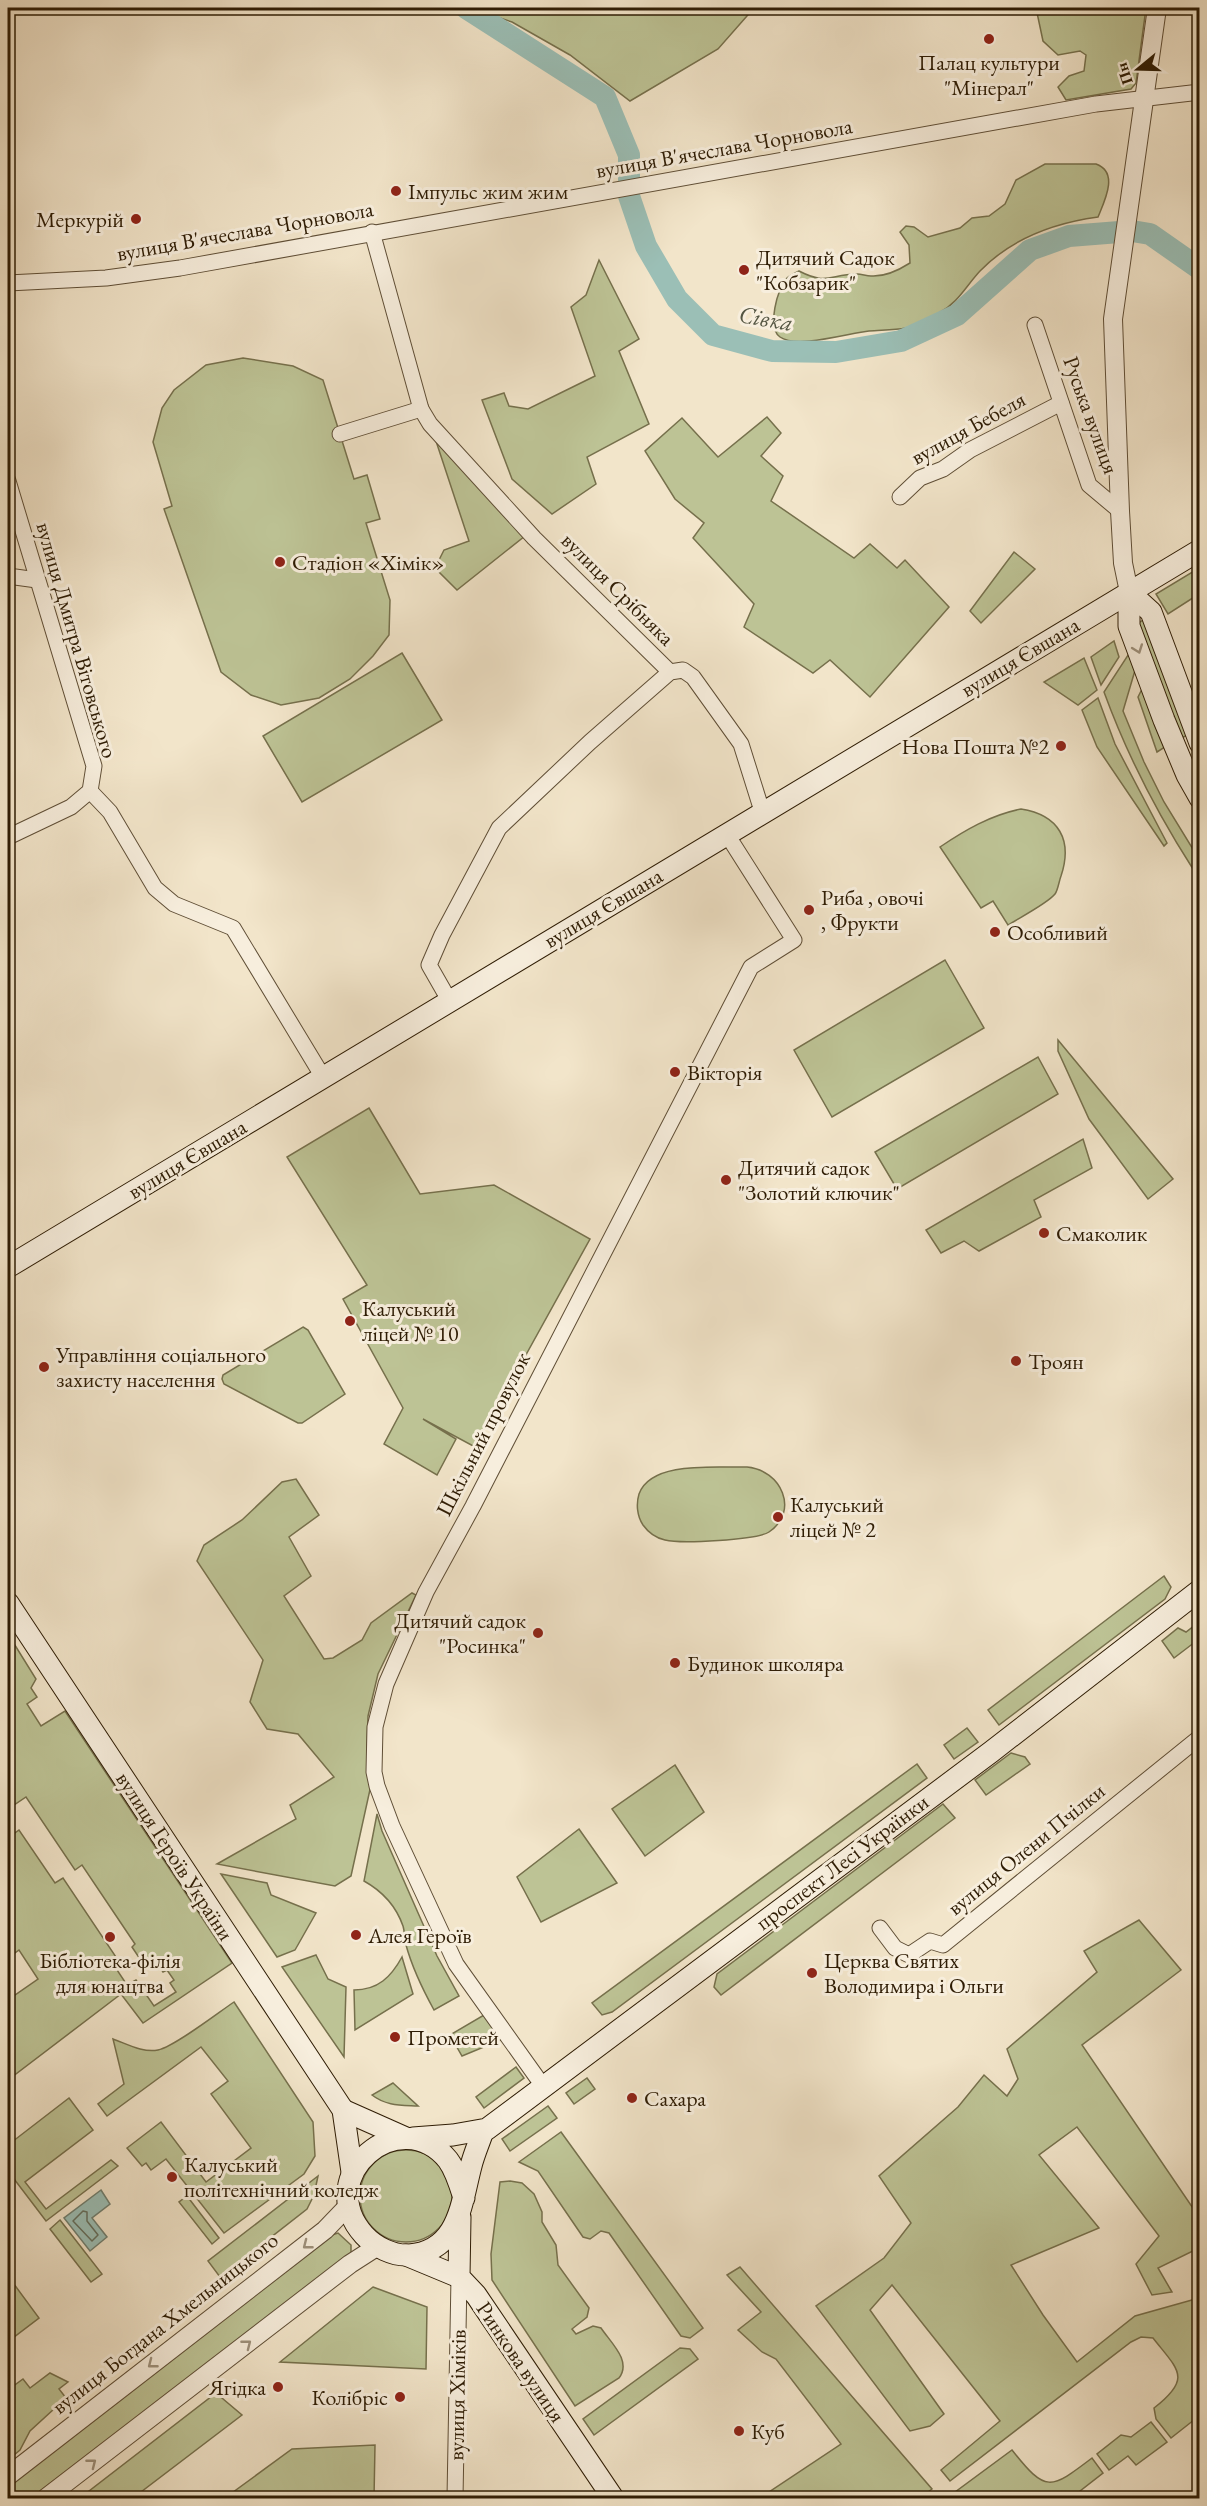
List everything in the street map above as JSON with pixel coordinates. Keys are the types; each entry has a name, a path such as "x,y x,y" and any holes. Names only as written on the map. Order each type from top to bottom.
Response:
{"main road":[{"name":"вулиця Євшана","path":"8,1267 762,811 1200,550"},
{"path":"1128,592 1151,612 1200,743"},
{"path":"1128,592 1129,626 1178,753 1200,798"},
{"name":"проспект Лесі Українки","path":"483,2132 991,1752 1200,1590"},
{"name":"вулиця Героїв України","path":"8,1603 343,2110 352,2172"},
{"path":"343,2110 433,2147 447,2159 454,2170 462,2207 450,2233 438,2244 422,2253 406,2255"},
{"path":"483,2132 471,2165 462,2207 459,2277 406,2255 388,2251 364,2235 349,2205 348,2190 352,2172 366,2154 389,2141 483,2132"},
{"name":"Ринкова вулиця","path":"459,2277 476,2295 613,2499"}],"street":[{"path":"1128,592 1123,562 1120,511 1113,319 1157,8"},
{"name":"вулиця В'ячеслава Чорновола","path":"8,283 106,278 180,268 372,232 1144,97 1200,92"},
{"name":"вулиця Срібняка","path":"372,232 421,409 430,424 534,538 670,672 590,742 498,828 442,935 429,965 449,1000"},
{"name":"Руська вулиця","path":"1035,325 1089,485 1120,511"},
{"name":"вулиця Бебеля","path":"900,497 920,478 943,469 970,450 1061,403"},
{"path":"340,434 421,409"},
{"name":"вулиця Дмитра Вітовського","path":"8,481 94,766 90,791 71,807 8,837"},
{"path":"8,576 37,580"},
{"path":"670,672 683,670 693,677 741,744 762,811"},
{"path":"90,791 110,812 155,888 174,904 233,928 323,1077"},
{"name":"Шкільний провулок","path":"543,2086 456,1964 432,1915 392,1826 377,1786 374,1772 375,1727 386,1684 426,1592 473,1506 751,967 794,940 726,833"},
{"name":"вулиця Олени Пчілки","path":"880,1928 895,1948 909,1955 930,1941 943,1945 1200,1737"},
{"name":"вулиця Богдана Хмельницького","path":"8,2476 325,2230 349,2205"},
{"path":"46,2499 350,2264 378,2246"},
{"name":"вулиця Хіміків","path":"455,2499 459,2277"}],"green space":[{"path":"476,8 754,8 718,49 630,101 570,55 512,22"},
{"path":"1036,8 1146,8 1136,83 1131,89 1066,100 1058,87 1069,76 1084,71 1086,55 1080,51 1058,55 1043,41"},
{"path":"1045,164 1096,164 1103,168 1109,180 1098,217 1050,228 1006,249 980,271 946,309 915,326 810,341 788,340 780,337 776,332 774,317 777,299 783,283 790,276 799,271 823,279 848,274 876,276 897,270 910,263 909,245 900,232 906,226 914,227 928,237 960,228 972,218 989,216 1005,204 1016,180"},
{"path":"599,260 639,339 619,351 649,424 587,457 596,484 552,514 512,479 482,400 504,393 509,406 528,409 595,376 571,307 586,295"},
{"name":"Стадіон «Хімік»","path":"243,358 293,366 323,380 354,479 367,475 380,519 366,523 390,600 389,635 373,656 350,679 319,698 281,705 251,695 221,672 164,509 172,506 153,442 162,408 174,390 206,365"},
{"path":"767,417 781,433 761,456 783,476 771,501 854,558 870,544 897,568 905,560 949,607 870,697 830,660 813,673 744,627 754,604 693,538 704,523 675,499 645,451 682,418 718,457"},
{"path":"433,432 525,536 457,590 435,568 444,550 469,541"},
{"path":"1014,552 1035,569 981,623 970,611"},
{"path":"1199,568 1199,594 1168,614 1156,594"},
{"path":"1145,619 1188,735 1181,738 1136,624"},
{"path":"1114,641 1119,657 1101,685 1091,657"},
{"path":"1130,652 1136,667 1123,711 1144,762 1164,802 1199,859 1199,871 1193,869 1155,805 1133,761 1104,692"},
{"path":"402,653 442,720 302,802 263,736"},
{"path":"1084,658 1097,690 1078,705 1044,682"},
{"path":"1142,689 1165,747 1157,752 1138,697"},
{"path":"1098,698 1115,744 1167,843 1164,846 1097,747 1082,710"},
{"path":"1021,809 1034,812 1054,823 1064,841 1064,863 1055,894 1008,925 993,901 981,908 940,847 979,824"},
{"path":"945,960 984,1028 832,1117 794,1050"},
{"path":"1058,1040 1173,1179 1148,1199 1089,1119 1058,1051"},
{"path":"1038,1057 1058,1094 897,1189 875,1152"},
{"path":"369,1108 420,1194 494,1185 590,1239 475,1447 423,1419 456,1439 437,1475 384,1444 403,1408 343,1299 367,1285 287,1157"},
{"path":"1083,1139 1092,1168 1034,1200 1041,1217 979,1251 964,1241 941,1253 926,1230"},
{"path":"303,1327 308,1330 345,1394 302,1423 298,1423 224,1384 223,1375"},
{"path":"747,1467 769,1475 777,1483 782,1493 785,1503 783,1513 778,1523 769,1532 735,1539 674,1541 655,1536 647,1530 639,1518 639,1494 646,1483 657,1476 687,1468"},
{"path":"296,1479 319,1515 289,1537 311,1576 284,1596 324,1659 333,1658 362,1640 371,1623 412,1593 416,1595 378,1674 368,1716 367,1746 371,1785 351,1876 335,1886 217,1864 296,1819 290,1805 334,1777 298,1734 267,1729 250,1702 263,1660 197,1561 204,1545 242,1520 282,1482"},
{"path":"1164,1576 1171,1587 1165,1599 999,1725 988,1710"},
{"path":"1199,1622 1199,1639 1174,1658 1162,1641 1178,1628 1186,1632"},
{"path":"8,1634 36,1679 31,1688 37,1697 27,1704 41,1726 65,1711 232,1963 143,2023 121,1994 8,2080 8,2000 38,1979 19,1950 8,1958 8,1838 19,1830 55,1883 63,1878 116,1957 111,1961 127,1985 136,1980 154,2006 176,1992 170,1983 174,1980 167,1970 163,1972 156,1961 146,1968 132,1947 135,1944 82,1865 75,1870 26,1797 8,1809"},
{"path":"967,1728 978,1742 954,1759 944,1745"},
{"path":"1011,1753 1025,1757 1030,1764 986,1795 975,1780"},
{"path":"917,1764 927,1778 612,2012 602,2015 592,2003"},
{"path":"675,1765 704,1812 645,1856 612,1809"},
{"path":"943,1804 955,1818 721,1995 714,1987 717,1974"},
{"path":"377,1814 382,1831 437,1956 459,1996 434,2010 411,1962 403,1926 396,1912 377,1889 364,1881"},
{"path":"579,1829 617,1883 541,1922 517,1877"},
{"path":"221,1874 267,1883 271,1895 316,1913 295,1950 277,1957"},
{"path":"1139,1920 1181,1970 1082,2045 1199,2217 1199,2248 1158,2268 1172,2292 1152,2295 1136,2264 1159,2236 1077,2127 1039,2155 1099,2228 1011,2265 1077,2362 1135,2316 1199,2298 1199,2416 1171,2438 1156,2419 1154,2408 1174,2389 1178,2374 1175,2366 1153,2338 1141,2337 1131,2342 950,2481 941,2470 1000,2421 892,2285 870,2310 944,2414 930,2426 910,2431 816,2306 884,2258 911,2223 879,2176 958,2107 984,2075 1007,2096 1018,2079 1007,2049 1097,1972 1084,1951"},
{"path":"316,1955 328,1979 346,1987 344,2057 282,1967"},
{"path":"402,1957 413,1994 355,2030 354,1990 370,1988 383,1981"},
{"path":"234,2002 313,2122 315,2156 304,2174 224,2233 166,2159 151,2170 146,2163 142,2166 127,2148 161,2122 206,2182 251,2148 211,2094 228,2081 201,2047 107,2116 98,2104 124,2084 113,2039 141,2049 158,2050 185,2036"},
{"path":"484,2015 501,2040 462,2056 450,2035"},
{"path":"516,2067 524,2078 484,2108 476,2097"},
{"path":"587,2078 595,2089 574,2104 566,2093"},
{"path":"393,2083 418,2106 388,2103 372,2095"},
{"path":"69,2098 93,2130 25,2182 46,2209 111,2160 118,2166 46,2221 8,2171 8,2145"},
{"path":"548,2106 557,2118 510,2151 502,2139"},
{"path":"561,2132 703,2328 690,2338 681,2336 609,2233 601,2231 590,2239 583,2237 538,2171 519,2162"},
{"path":"406,2150 424,2154 438,2164 448,2178 452,2196 448,2214 438,2228 424,2238 406,2242 388,2238 374,2228 364,2214 360,2196 364,2178 374,2164 388,2154"},
{"path":"318,2176 314,2195 307,2209 220,2277 208,2261"},
{"path":"500,2182 522,2183 534,2194 542,2212 542,2222 556,2245 558,2265 589,2308 587,2317 572,2329 576,2334 593,2326 601,2328 622,2359 622,2372 619,2378 575,2406 492,2280 491,2254"},
{"path":"187,2196 219,2238 212,2244 179,2202"},
{"path":"60,2220 102,2274 91,2282 50,2229"},
{"path":"338,2233 351,2245 351,2253 347,2258 31,2498 8,2498 8,2485 329,2236"},
{"path":"740,2267 932,2489 920,2498 760,2498 841,2444 776,2359 762,2352 738,2330 761,2312 727,2275"},
{"path":"8,2276 39,2318 14,2337 8,2334"},
{"path":"373,2287 427,2307 426,2369 280,2362"},
{"path":"680,2348 690,2349 698,2359 594,2435 583,2419"},
{"path":"50,2373 68,2382 59,2389 66,2398 30,2431 20,2450 8,2460 8,2390 23,2379 30,2388"},
{"path":"216,2393 242,2415 133,2498 80,2498"},
{"path":"1151,2422 1167,2442 1136,2465 1128,2456 1109,2470 1097,2454 1121,2435 1131,2437"},
{"path":"375,2445 374,2498 225,2498 292,2449"},
{"path":"1012,2450 1023,2464 1041,2480 1057,2481 1092,2458 1103,2473 1071,2498 947,2498"}],"water":[{"path":"101,2190 110,2204 92,2218 107,2237 90,2251 64,2218"}],"waterway":[{"name":"Сівка","path":"466,8 605,97 629,155 629,196 646,246 677,299 713,335 772,351 836,352 901,341 957,315 1030,250 1069,236 1132,231 1150,234 1200,269"}],"place":[{"name":"Палац культури \"Мінерал\"","path":"989,39"},
{"name":"Імпульс жим жим","path":"396,191"},
{"name":"Меркурій","path":"136,219"},
{"name":"Дитячий Садок \"Кобзарик\"","path":"744,270"},
{"name":"Стадіон «Хімік»","path":"280,562"},
{"name":"Нова Пошта №2","path":"1061,746"},
{"name":"Риба , овочі , Фрукти","path":"809,910"},
{"name":"Особливий","path":"995,932"},
{"name":"Вікторія","path":"675,1072"},
{"name":"Дитячий садок \"Золотий ключик\"","path":"726,1180"},
{"name":"Смаколик","path":"1044,1233"},
{"name":"Калуський ліцей № 10","path":"350,1321"},
{"name":"Троян","path":"1016,1361"},
{"name":"Управління соціального захисту населення","path":"44,1367"},
{"name":"Калуський ліцей № 2","path":"778,1517"},
{"name":"Дитячий садок \"Росинка\"","path":"538,1633"},
{"name":"Будинок школяра","path":"675,1663"},
{"name":"Алея Героїв","path":"356,1935"},
{"name":"Бібліотека-філія для юнацтва","path":"110,1937"},
{"name":"Церква Святих Володимира і Ольги","path":"812,1973"},
{"name":"Прометей","path":"395,2037"},
{"name":"Сахара","path":"632,2098"},
{"name":"Калуський політехнічний коледж","path":"172,2177"},
{"name":"Ягідка","path":"278,2387"},
{"name":"Колібріс","path":"400,2397"},
{"name":"Куб","path":"739,2431"}]}
